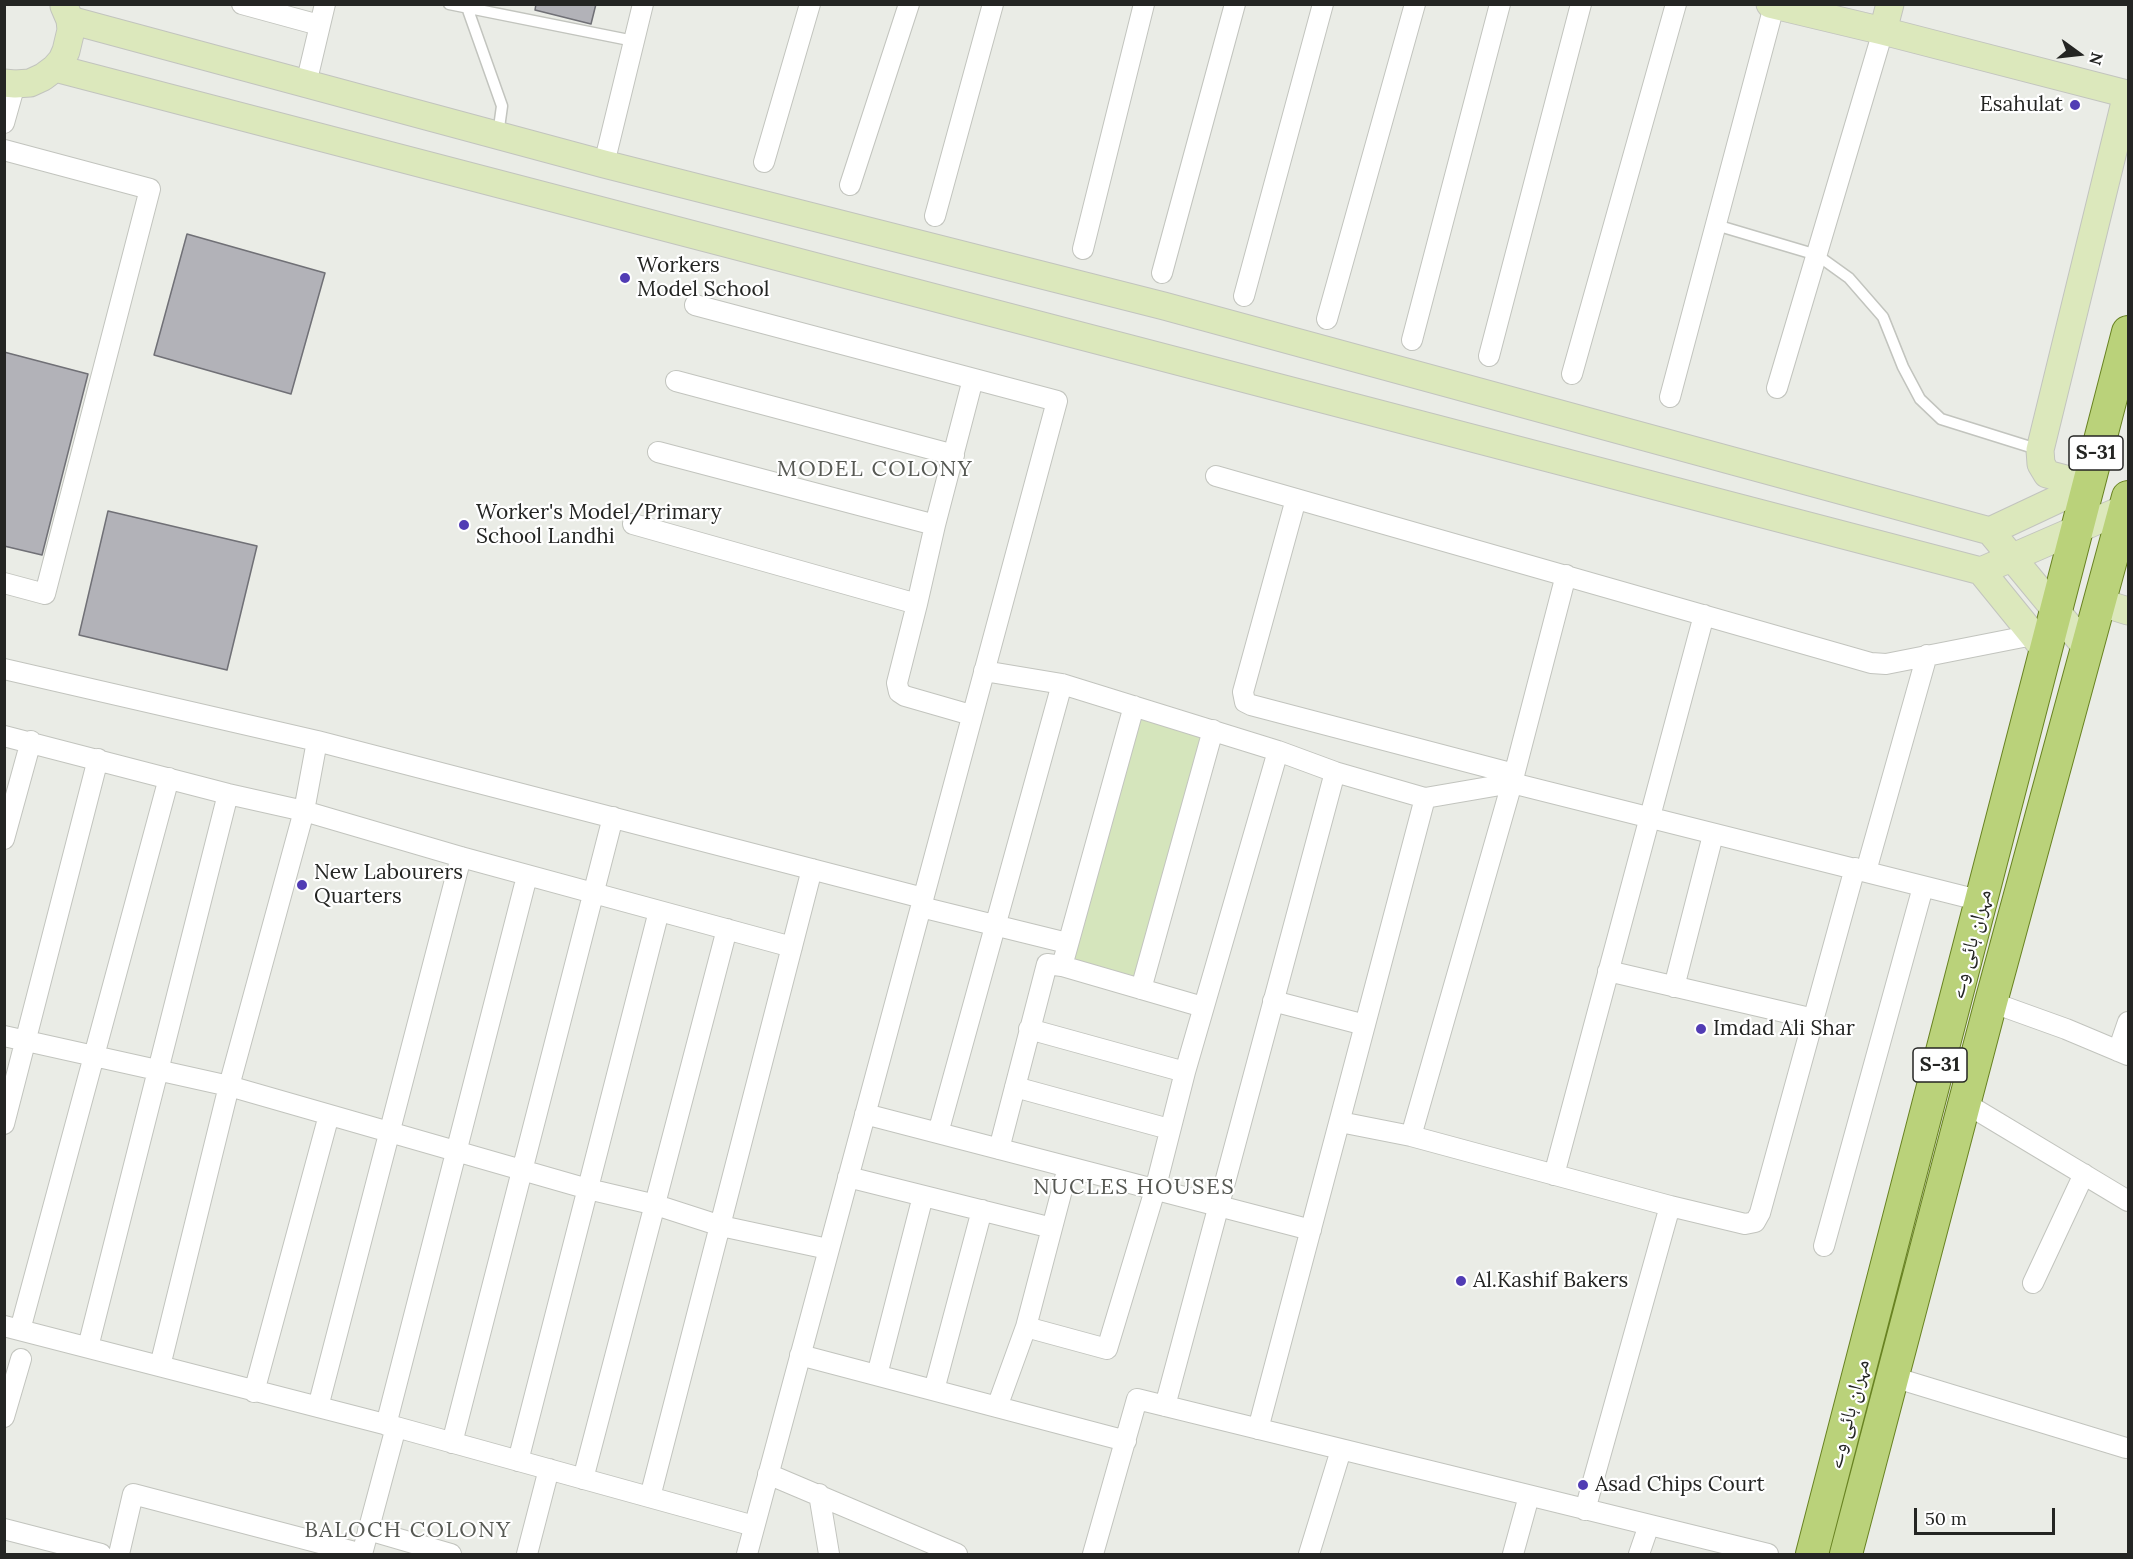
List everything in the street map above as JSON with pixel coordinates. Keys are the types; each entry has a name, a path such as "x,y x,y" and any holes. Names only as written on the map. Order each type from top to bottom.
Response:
{"main road":[{"name":"مہران ہائی وے","path":"1812,1554 1982,901 2040,643 2056,611 2128,332"},
{"name":"مہران ہائی وے","path":"1846,1554 1991,1002 2127,502"}],"street":[{"path":"242,4 319,25"},
{"path":"306,84 325,4"},
{"path":"604,164 643,4"},
{"path":"764,162 810,4"},
{"path":"850,185 909,4"},
{"path":"935,216 993,4"},
{"path":"1083,249 1144,4"},
{"path":"1162,273 1235,4"},
{"path":"1244,296 1323,4"},
{"path":"1327,319 1414,4"},
{"path":"1412,340 1500,4"},
{"path":"1489,356 1581,4"},
{"path":"1572,374 1676,4"},
{"path":"1778,388 1890,4"},
{"path":"1670,397 1772,5 2127,94 2040,450 2041,464 2047,474 2088,485"},
{"path":"4,123 10,84 30,83 44,77 55,68 66,51 70,30 67,12 306,84 604,164 1164,306 1989,531 2086,647"},
{"path":"55,68 1981,571 2040,643"},
{"path":"4,150 150,189 45,594 4,583"},
{"path":"694,305 1057,401 747,1554"},
{"path":"971,715 906,696 898,692 897,683 973,379"},
{"path":"676,381 954,455"},
{"path":"658,452 935,525"},
{"path":"1216,476 1871,663 1886,664 1927,655 2040,643"},
{"path":"1989,531 2088,485"},
{"path":"1296,499 1243,692 1245,702 1650,818 1982,901"},
{"path":"1981,571 2078,529 2127,502"},
{"path":"633,524 917,604"},
{"path":"1411,1136 1513,778 1566,575"},
{"path":"2099,602 2128,611"},
{"path":"1554,1175 1704,615"},
{"path":"1340,1122 1411,1136 1670,1206 1745,1224 1755,1222 1760,1213 1814,1019 1927,655"},
{"path":"4,669 317,741 613,817 812,869 994,925 1067,943"},
{"path":"984,670 1062,684 1213,730 1335,772 1425,798 1513,778"},
{"path":"938,1133 1062,684"},
{"path":"1062,966 1134,706"},
{"path":"1141,989 1213,730"},
{"path":"4,736 31,741 228,794 304,811 528,876 595,892 792,947"},
{"path":"4,839 31,741"},
{"path":"160,1366 229,1086 304,811 317,741"},
{"path":"1026,1327 1107,1349 1155,1190 1169,1129 1203,1007 1278,751"},
{"path":"4,1124 98,759"},
{"path":"1165,1406 1335,772"},
{"path":"169,778 93,1056 12,1328 391,1426 754,1526"},
{"path":"88,1347 228,794"},
{"path":"1258,1429 1425,798"},
{"path":"452,1443 613,817"},
{"path":"1674,987 1713,835"},
{"path":"318,1407 461,857"},
{"path":"650,1497 812,869"},
{"path":"119,1554 133,1494 362,1554 458,1151 528,876"},
{"path":"1824,1246 1923,887"},
{"path":"518,1461 659,911"},
{"path":"583,1479 727,929"},
{"path":"999,1149 1047,964 1062,966 1203,1007"},
{"path":"1608,971 1814,1019"},
{"path":"1273,1001 1365,1025"},
{"path":"1991,1002 2066,1029 2123,1053 2128,1022"},
{"path":"1029,1029 1185,1072"},
{"path":"4,1036 229,1086 588,1189 656,1205 721,1226 828,1249"},
{"path":"1015,1087 1169,1129"},
{"path":"1965,1103 2128,1201"},
{"path":"865,1114 1311,1230"},
{"path":"254,1392 328,1115"},
{"path":"997,1407 1026,1327 1068,1167"},
{"path":"2033,1283 2084,1174"},
{"path":"848,1177 1052,1228"},
{"path":"877,1375 923,1196"},
{"path":"1585,1510 1670,1206"},
{"path":"934,1390 982,1210"},
{"path":"800,1355 1126,1441"},
{"path":"4,1417 21,1359"},
{"path":"1893,1377 2126,1448"},
{"path":"1093,1554 1137,1399 1768,1554"},
{"path":"1309,1554 1341,1450"},
{"path":"527,1554 549,1469"},
{"path":"768,1474 957,1554"},
{"path":"819,1494 829,1554"},
{"path":"1513,1554 1528,1496"},
{"path":"1640,1554 1649,1525"},
{"path":"4,1529 101,1554"},
{"path":"368,1530 451,1554"}],"lane":[{"path":"449,4 468,10 634,41"},
{"path":"468,10 502,106 498,135"},
{"path":"1716,225 1817,255 1849,278 1883,317 1903,367 1920,399 1941,419 2040,450"}],"green space":[{"path":"1139,714 1202,734 1137,982 1066,963"}],"building":[{"path":"536,4 596,4 591,24 535,10"},
{"path":"187,234 325,273 291,394 154,355"},
{"path":"4,352 88,374 42,555 4,546"},
{"path":"108,511 257,546 227,670 79,635"}],"place":[{"name":"Esahulat","path":"2075,105"},
{"name":"Workers Model School","path":"625,278"},
{"name":"Worker's Model/Primary School Landhi","path":"464,525"},
{"name":"New Labourers Quarters","path":"302,885"},
{"name":"Imdad Ali Shar","path":"1701,1029"},
{"name":"Al.Kashif Bakers","path":"1461,1281"},
{"name":"Asad Chips Court","path":"1583,1485"}],"district":[{"name":"MODEL COLONY","path":"875,470"},
{"name":"NUCLES HOUSES","path":"1134,1188"},
{"name":"BALOCH COLONY","path":"408,1531"}]}
